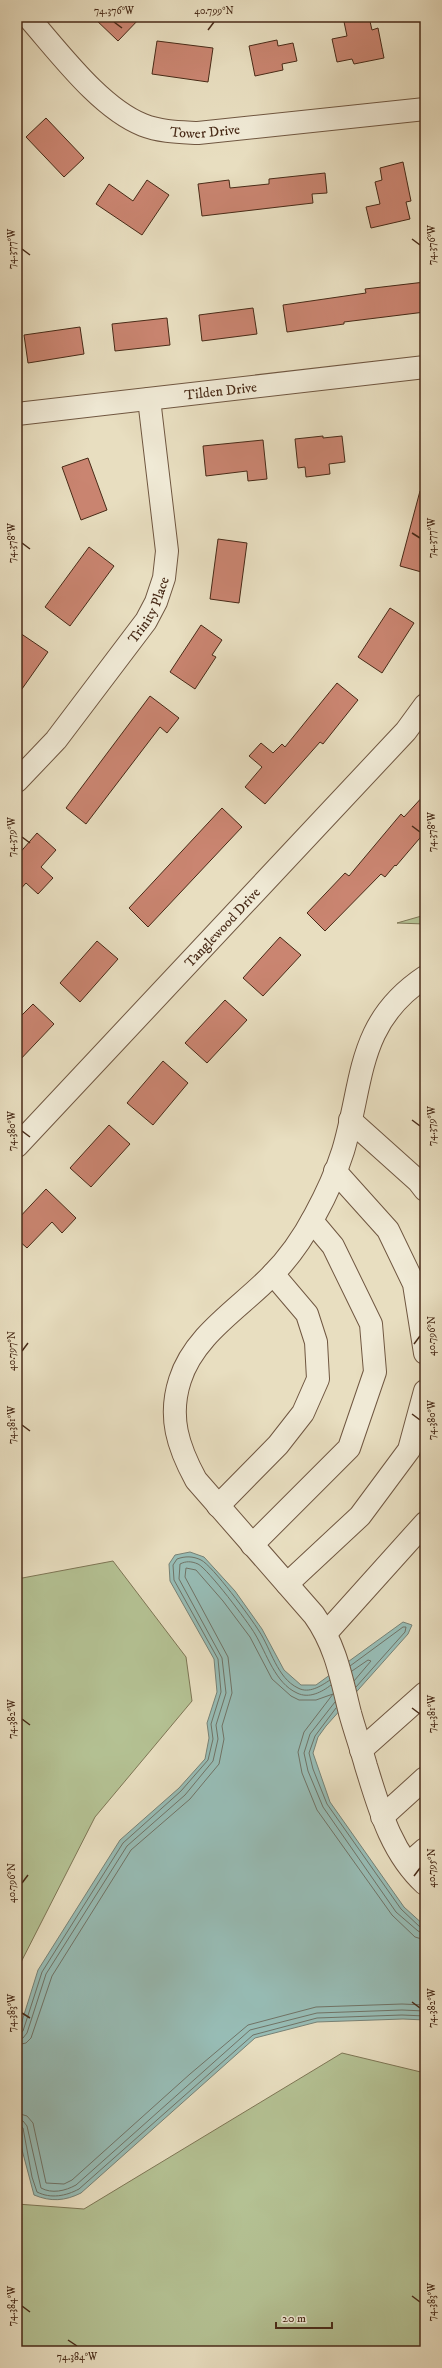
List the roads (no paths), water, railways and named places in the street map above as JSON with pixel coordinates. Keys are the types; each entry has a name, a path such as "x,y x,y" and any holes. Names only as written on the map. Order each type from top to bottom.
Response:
{"street":[{"name":"Tower Drive","path":"28,17 104,100 121,114 144,125 169,131 198,133 425,109"},
{"name":"Tilden Drive","path":"17,414 425,367"},
{"name":"Trinity Place","path":"17,781 56,740 146,621 156,602 164,578 166,551 149,399"},
{"name":"Tanglewood Drive","path":"17,1146 406,731 425,705"},
{"path":"425,977 412,986 390,1007 375,1028 365,1052 350,1120 335,1171 312,1221 273,1274 202,1341 189,1359 180,1378 174,1403 176,1433 184,1458 196,1480 327,1632 335,1652 352,1720 382,1817 408,1864 425,1884"},
{"path":"350,1120 418,1181 425,1190"},
{"path":"335,1171 388,1230 414,1284 425,1353"},
{"path":"252,1545 349,1448 375,1372 370,1324 333,1246 312,1221"},
{"path":"218,1506 278,1445 303,1413 318,1379 316,1342 307,1314 273,1274"},
{"path":"287,1584 360,1516 408,1450 425,1391"},
{"path":"327,1632 425,1523"},
{"path":"361,1750 425,1694"},
{"path":"382,1817 425,1778"},
{"path":"408,1864 425,1849"}],"water":[{"path":"190,1552 204,1557 235,1591 262,1629 284,1670 301,1685 316,1685 403,1622 412,1625 408,1634 326,1726 318,1737 313,1753 330,1802 404,1907 425,1926 425,2020 403,2019 317,2022 255,2038 81,2193 64,2199 46,2199 34,2195 21,2146 17,2114 17,2037 38,1970 120,1840 179,1788 205,1759 209,1738 207,1723 217,1692 214,1659 170,1581 169,1564 175,1555"}]}
